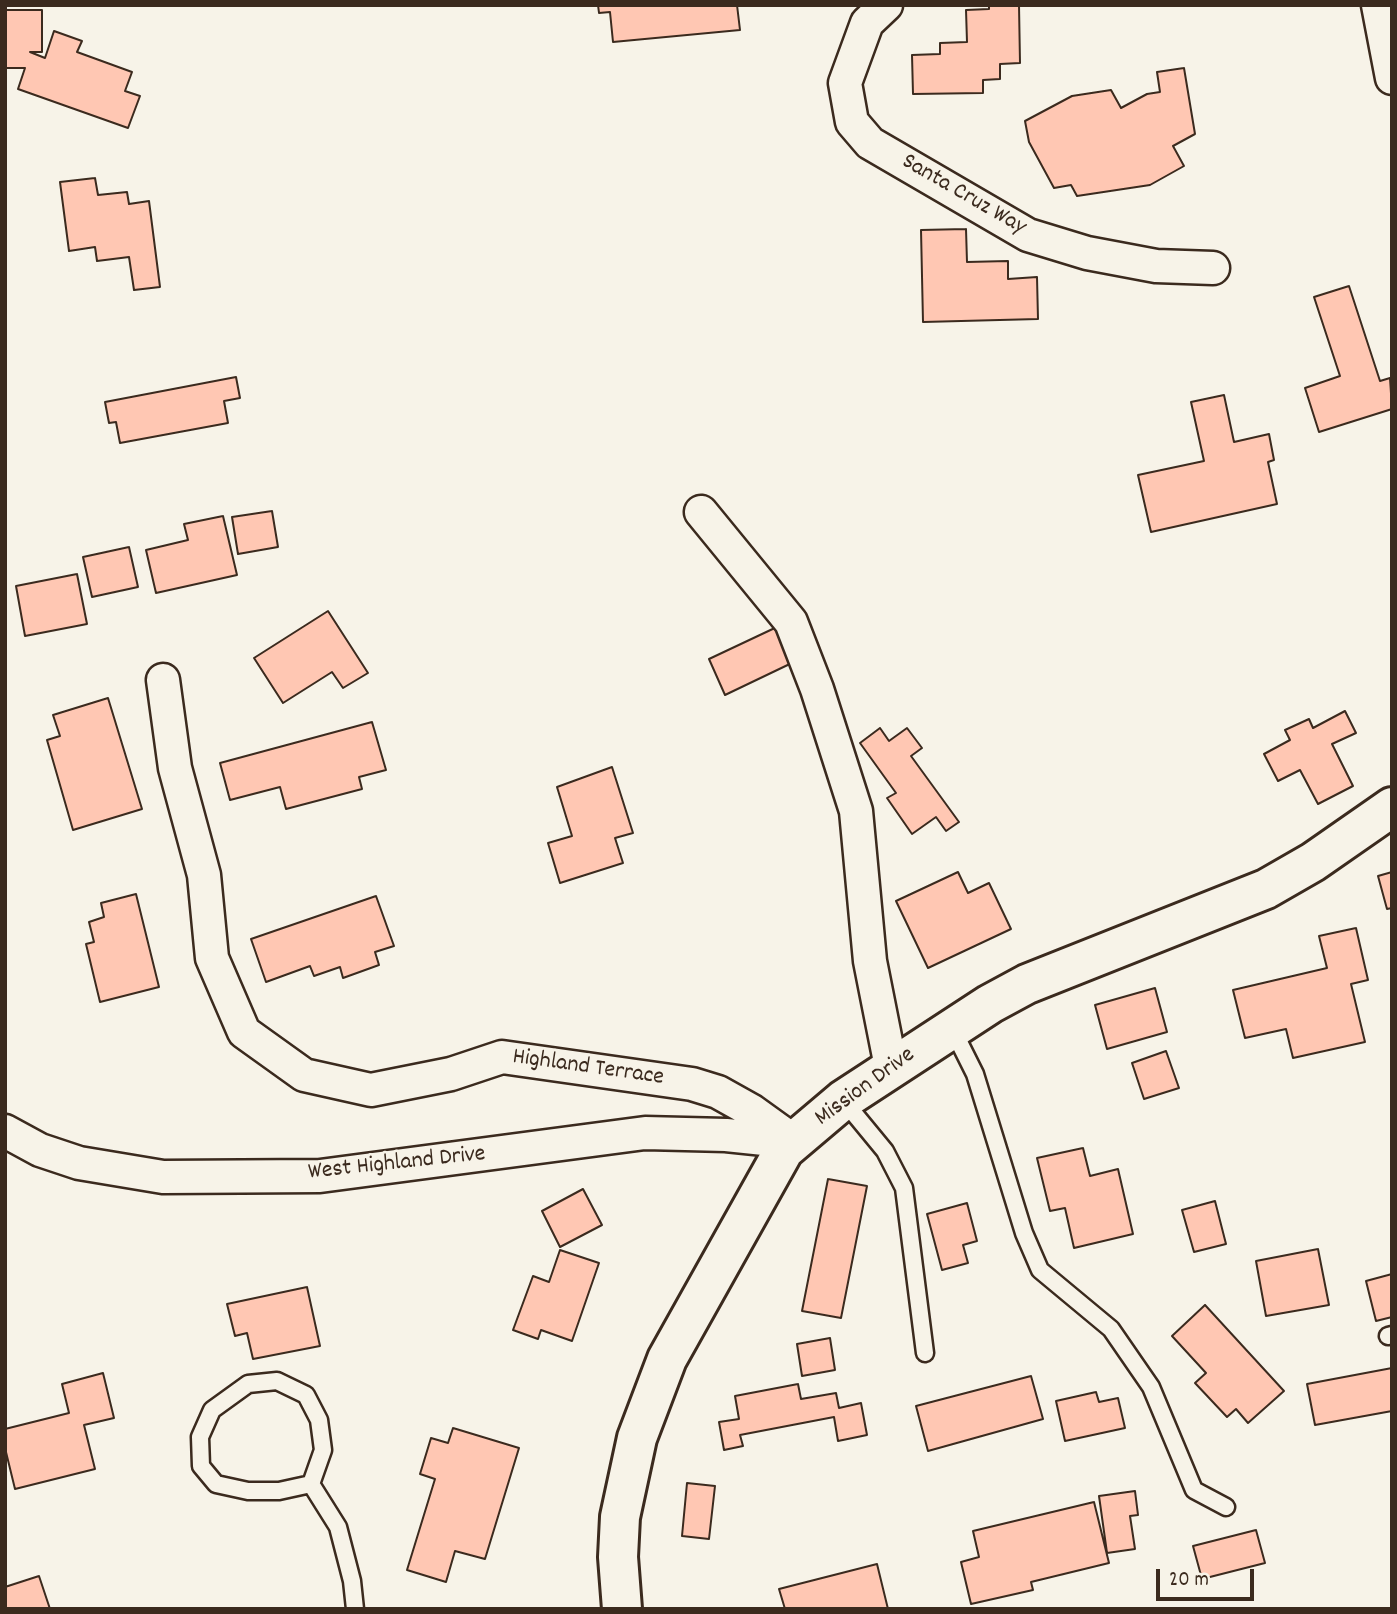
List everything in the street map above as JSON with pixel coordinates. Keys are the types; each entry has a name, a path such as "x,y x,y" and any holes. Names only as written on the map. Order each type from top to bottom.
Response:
{"street":[{"name":"Santa Cruz Way","path":"886,5 867,23 845,83 852,122 870,143 1028,235 1087,253 1156,266 1213,268"},
{"path":"1378,5 1392,78"},
{"path":"701,512 791,622 817,689 856,811 870,961 891,1067"},
{"name":"Highland Terrace","path":"163,680 175,768 204,875 212,958 244,1032 304,1075 371,1090 451,1074 502,1057 692,1084 718,1092 752,1111 795,1142"},
{"name":"Mission Drive","path":"622,1609 618,1557 620,1517 637,1438 667,1359 784,1150 843,1100 891,1067 1027,984 1266,889 1313,862 1392,807"},
{"name":"West Highland Drive","path":"5,1131 40,1150 79,1163 163,1177 320,1176 645,1133 726,1135 795,1142"}],"lane":[{"path":"952,1028 975,1074 1024,1233 1040,1270 1111,1329 1151,1387 1194,1490 1226,1507"},
{"path":"843,1100 885,1151 904,1188 925,1353"},
{"path":"277,1381 306,1395 319,1420 323,1450 311,1484 279,1491 248,1491 216,1484 201,1466 200,1437 212,1410 248,1384 277,1381"},
{"path":"311,1484 338,1527 352,1581 355,1609"}],"building":[{"path":"598,5 737,5 740,30 613,42 610,12 599,13"},
{"path":"989,5 1019,5 1020,63 1000,64 1000,79 983,80 983,93 913,94 912,55 940,54 940,43 967,42 966,10 989,9"},
{"path":"5,10 42,10 42,52 30,52 45,58 54,31 82,41 77,52 132,72 125,91 140,96 128,128 18,89 25,68 5,68"},
{"path":"1184,68 1195,134 1173,146 1184,166 1150,185 1077,196 1071,185 1054,188 1029,142 1025,121 1072,96 1111,90 1121,108 1147,94 1160,92 1157,72"},
{"path":"95,178 98,195 127,192 129,204 149,201 160,287 134,290 129,257 97,261 95,247 69,251 60,182"},
{"path":"966,229 967,262 1008,261 1008,279 1037,277 1038,319 923,322 921,230"},
{"path":"1349,286 1380,381 1390,378 1392,409 1319,432 1305,388 1340,376 1314,297"},
{"path":"236,377 240,398 224,401 228,423 120,443 116,422 109,423 105,402"},
{"path":"1224,395 1234,442 1269,434 1274,460 1268,462 1277,504 1151,532 1138,475 1204,461 1191,402"},
{"path":"272,511 278,547 238,554 232,517"},
{"path":"223,516 237,575 156,593 146,550 188,540 184,524"},
{"path":"129,547 138,587 92,597 83,557"},
{"path":"77,574 87,624 25,636 16,586"},
{"path":"328,611 368,673 343,688 332,672 283,703 254,658"},
{"path":"779,626 796,661 725,695 709,659"},
{"path":"108,698 142,809 73,830 47,740 60,736 53,715"},
{"path":"1345,711 1356,733 1332,744 1353,786 1318,804 1300,770 1278,781 1264,754 1290,740 1285,730 1309,719 1313,728"},
{"path":"372,722 386,770 359,777 362,789 286,809 280,787 230,800 220,763"},
{"path":"880,728 889,741 907,728 922,748 911,756 959,822 946,831 936,817 912,834 887,798 896,793 860,743"},
{"path":"612,767 633,833 615,838 623,863 560,883 548,843 572,836 557,787"},
{"path":"958,872 968,893 989,883 1011,929 928,968 896,901"},
{"path":"1392,872 1392,908 1387,909 1378,876"},
{"path":"136,894 159,987 100,1002 86,944 94,942 89,922 104,917 101,903"},
{"path":"376,896 394,946 375,952 379,965 343,978 340,967 314,976 310,966 266,982 251,939"},
{"path":"1356,928 1368,980 1351,984 1365,1042 1293,1058 1286,1029 1245,1038 1233,990 1327,968 1319,936"},
{"path":"1155,988 1167,1032 1107,1049 1095,1005"},
{"path":"1166,1051 1179,1088 1144,1099 1132,1063"},
{"path":"1083,1148 1090,1176 1118,1169 1133,1234 1074,1248 1065,1208 1050,1211 1037,1158"},
{"path":"828,1179 867,1186 841,1318 802,1311"},
{"path":"583,1189 602,1225 560,1247 542,1211"},
{"path":"1215,1201 1226,1244 1194,1252 1182,1210"},
{"path":"967,1203 977,1241 963,1245 968,1263 942,1270 927,1214"},
{"path":"1318,1249 1329,1305 1266,1316 1256,1261"},
{"path":"560,1250 599,1263 572,1341 541,1330 538,1339 513,1330 533,1276 549,1282"},
{"path":"1392,1274 1392,1317 1376,1321 1366,1281"},
{"path":"307,1287 320,1346 253,1359 247,1333 235,1336 227,1304"},
{"path":"1205,1305 1284,1391 1248,1423 1236,1409 1227,1417 1195,1383 1206,1373 1172,1336"},
{"path":"830,1338 835,1370 802,1376 797,1344"},
{"path":"1392,1368 1392,1411 1315,1425 1307,1384"},
{"path":"103,1373 114,1418 84,1425 95,1469 15,1489 5,1448 5,1429 69,1413 62,1384"},
{"path":"1031,1376 1043,1419 928,1451 916,1406"},
{"path":"798,1384 801,1399 836,1393 839,1408 861,1403 867,1435 838,1441 834,1417 740,1435 743,1446 724,1450 719,1422 739,1419 735,1396"},
{"path":"1096,1392 1099,1402 1118,1398 1125,1428 1065,1441 1056,1401"},
{"path":"453,1428 519,1448 485,1559 455,1551 446,1582 407,1570 435,1479 420,1474 431,1438 448,1443"},
{"path":"687,1483 715,1486 709,1539 682,1536"},
{"path":"1135,1491 1138,1515 1130,1516 1135,1549 1107,1553 1099,1496"},
{"path":"1094,1502 1109,1563 1031,1582 1033,1590 971,1604 961,1562 979,1557 973,1531"},
{"path":"1256,1530 1265,1563 1202,1579 1193,1546"},
{"path":"877,1564 888,1609 785,1609 779,1589"},
{"path":"39,1576 50,1609 6,1609 5,1587"}]}
